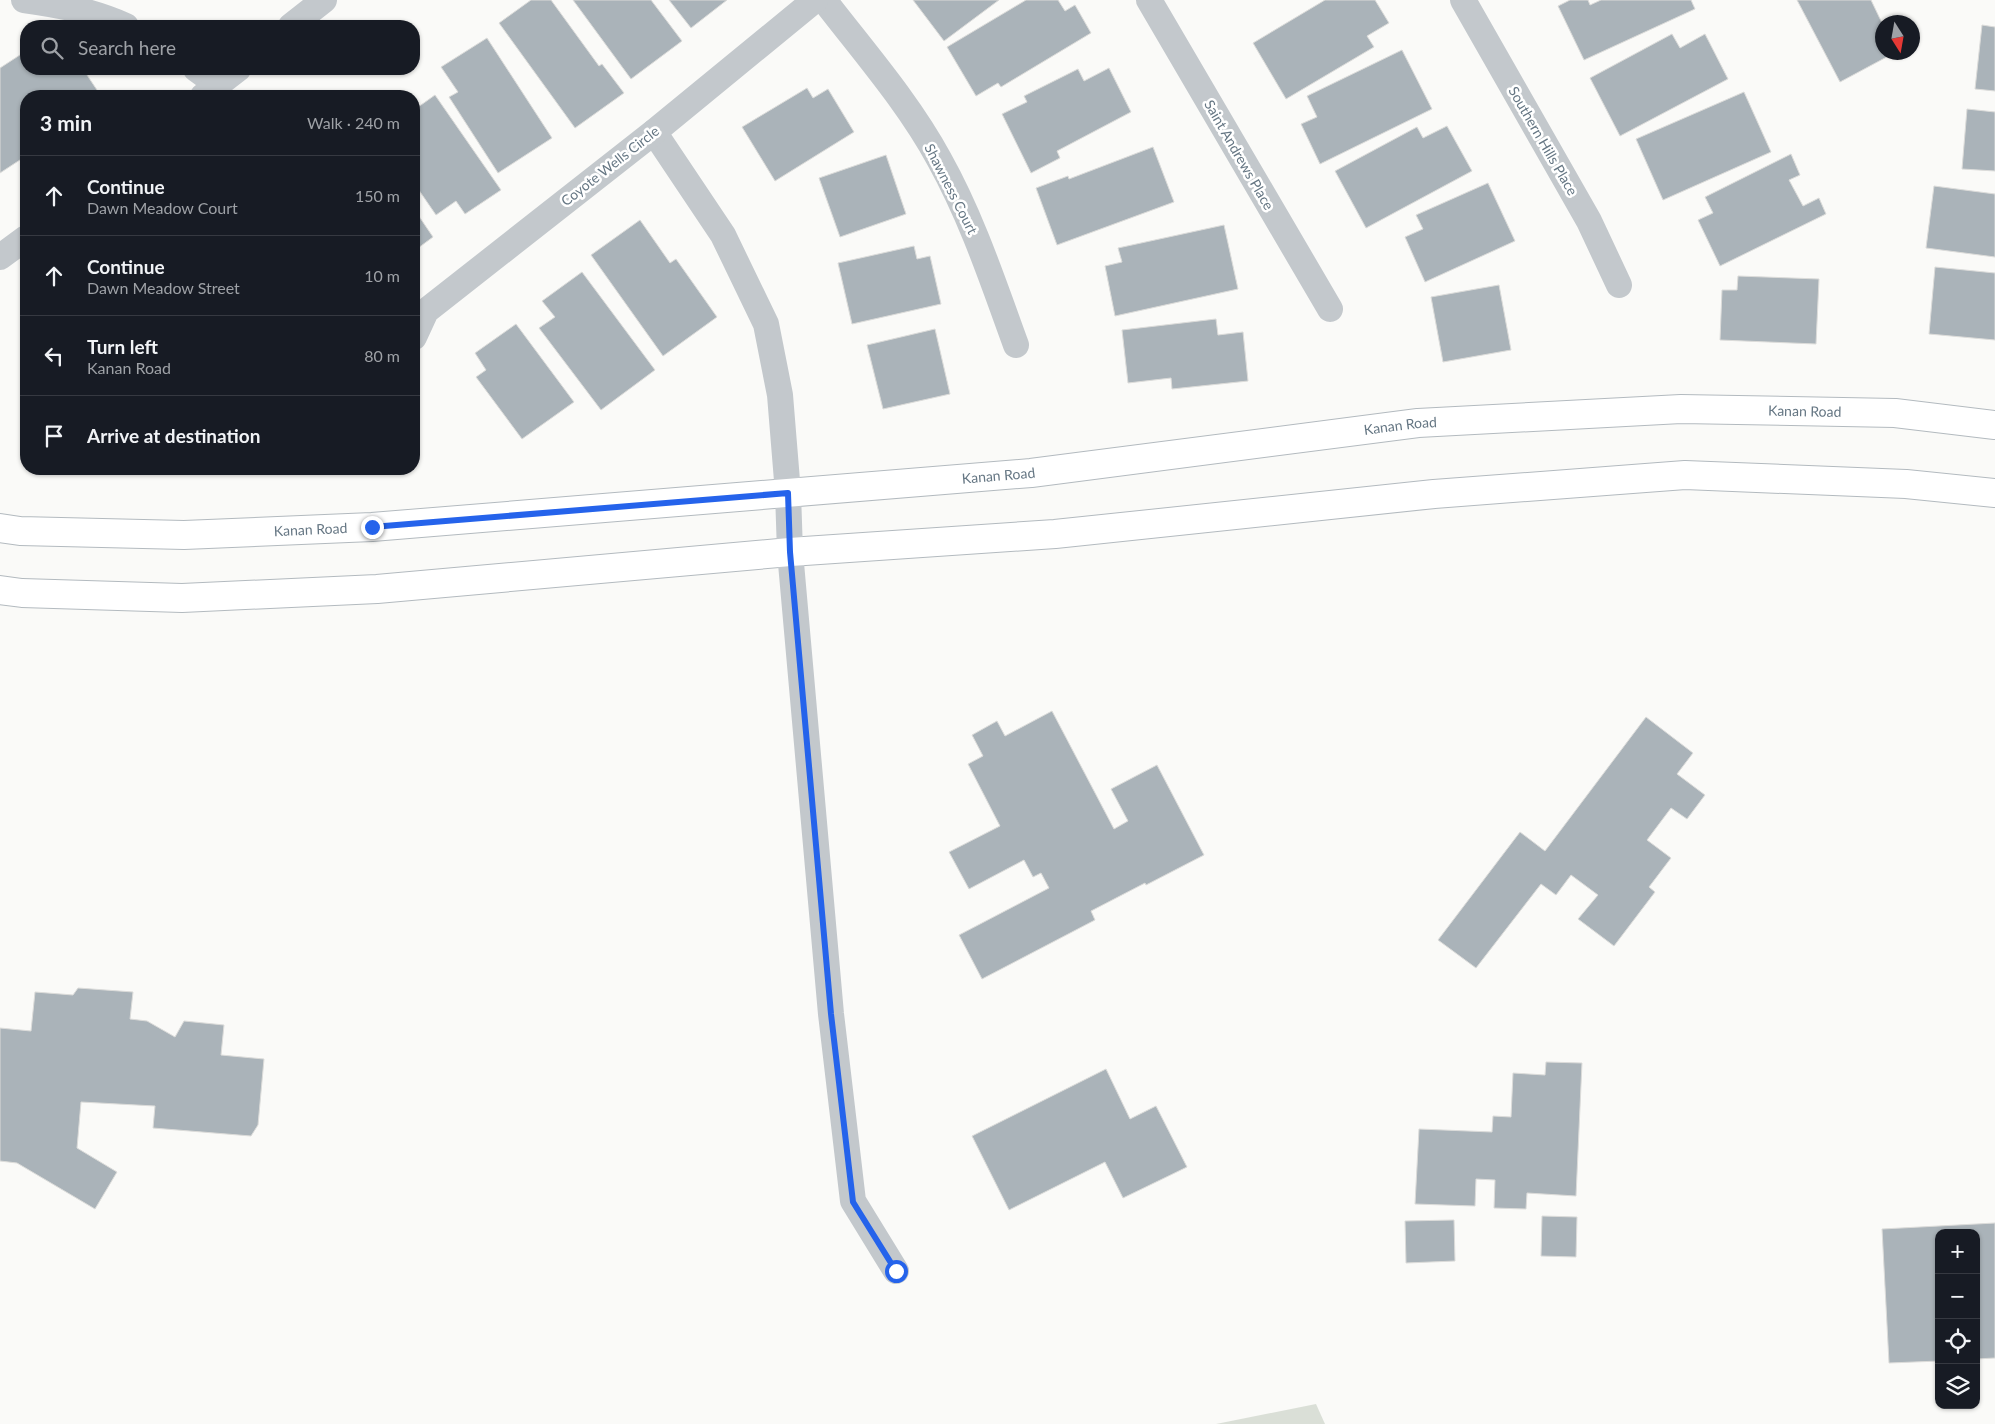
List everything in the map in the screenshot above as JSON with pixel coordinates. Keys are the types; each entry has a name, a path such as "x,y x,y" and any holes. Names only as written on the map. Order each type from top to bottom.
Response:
{"main road":[{"name":"Kanan Road","path":"0,528 20,531 184,535 372,527 1031,474 1418,422 1681,409 1895,413 1995,425"},
{"path":"0,590 182,598 357,590 790,552 1054,534 1434,494 1685,475 1906,484 1995,493"}],"street":[{"path":"24,0 65,6 113,20"},
{"path":"299,20 324,0"},
{"name":"Coyote Wells Circle","path":"420,324 426,311 654,132 815,0"},
{"name":"Shawness Court","path":"824,0 902,100 940,159 973,229 1016,344"},
{"name":"Saint Andrews Place","path":"1149,0 1330,309"},
{"name":"Southern Hills Place","path":"1462,0 1589,221 1619,285"},
{"path":"200,75 209,90"},
{"path":"211,90 230,75"},
{"path":"654,132 723,235 766,324 780,395 788,493 790,552 831,1014 853,1202 896,1271"},
{"path":"0,256 20,242"}],"shaded area":[{"path":"1316,1404 1325,1424 1216,1424"}],"building":[{"path":"531,0 551,0 599,66 602,64 624,93 575,128 499,23"},
{"path":"573,0 651,0 682,41 631,79"},
{"path":"669,0 727,0 691,28"},
{"path":"913,0 999,0 944,41"},
{"path":"1026,0 1058,0 1065,11 1075,5 1091,33 1001,87 998,83 976,96 947,47"},
{"path":"1325,0 1375,0 1389,23 1367,36 1374,47 1286,99 1253,43"},
{"path":"1570,0 1588,0 1590,5 1601,0 1691,0 1695,9 1584,60 1558,6"},
{"path":"1797,0 1871,0 1878,15 1875,15 1875,60 1881,60 1840,82"},
{"path":"1982,25 1995,27 1995,91 1975,89"},
{"path":"1672,34 1680,48 1705,34 1728,79 1620,136 1590,78"},
{"path":"487,38 552,138 498,173 449,97 458,92 441,67"},
{"path":"1402,50 1432,109 1320,164 1301,124 1317,117 1307,96"},
{"path":"20,55 20,75 87,75 97,90 20,90 20,160 0,173 0,68"},
{"path":"1109,68 1131,112 1057,151 1060,158 1031,173 1002,114 1027,102 1024,96 1078,69 1084,81"},
{"path":"807,88 813,98 828,89 854,132 775,181 742,127"},
{"path":"1744,92 1771,152 1663,200 1636,139"},
{"path":"435,95 501,190 465,214 456,201 436,215 420,192 420,106"},
{"path":"1967,109 1995,112 1995,171 1962,169"},
{"path":"1447,126 1472,171 1366,228 1335,171 1417,127 1423,138"},
{"path":"1153,147 1174,202 1057,245 1036,188 1068,176 1069,179"},
{"path":"1791,154 1800,175 1789,180 1803,206 1819,198 1826,214 1720,266 1698,220 1713,213 1705,197"},
{"path":"886,155 906,214 840,237 819,178"},
{"path":"1488,183 1515,241 1425,282 1405,237 1423,229 1416,215"},
{"path":"1934,186 1995,194 1995,257 1926,248"},
{"path":"420,218 433,237 420,247"},
{"path":"640,220 670,263 676,259 717,317 663,356 591,255"},
{"path":"1224,225 1238,289 1115,316 1105,266 1122,262 1118,248"},
{"path":"914,246 917,259 930,256 941,304 852,324 838,263"},
{"path":"1935,267 1995,273 1995,340 1929,334"},
{"path":"582,272 655,370 601,410 539,328 555,317 542,301"},
{"path":"1738,276 1819,279 1816,344 1720,340 1722,290 1737,290"},
{"path":"1499,285 1511,350 1443,362 1431,297"},
{"path":"1216,319 1218,335 1243,332 1248,381 1172,389 1171,378 1128,383 1122,330"},
{"path":"516,324 574,402 522,439 476,377 486,370 475,353"},
{"path":"935,329 950,394 883,409 867,345"},
{"path":"1052,711 1114,829 1128,821 1111,789 1157,765 1204,855 1091,911 1095,920 982,979 959,935 1049,888 1041,873 1033,877 1024,860 969,889 949,852 1000,826 968,764 983,756 972,735 997,721 1005,736"},
{"path":"1646,717 1693,753 1677,774 1705,795 1687,819 1671,808 1647,840 1671,858 1649,887 1655,892 1614,946 1578,919 1598,895 1571,875 1556,895 1541,884 1476,968 1438,940 1520,832 1545,851"},
{"path":"78,988 133,992 130,1019 147,1021 175,1037 184,1021 224,1025 221,1055 264,1059 258,1125 251,1136 153,1128 155,1106 81,1102 77,1148 117,1172 95,1209 17,1163 0,1161 0,1028 31,1031 35,992 73,995"},
{"path":"1546,1062 1582,1063 1576,1196 1527,1193 1526,1209 1494,1208 1495,1180 1476,1179 1475,1206 1415,1204 1419,1129 1492,1132 1493,1116 1511,1117 1513,1073 1545,1075"},
{"path":"1106,1069 1130,1119 1156,1106 1187,1167 1123,1198 1105,1162 1009,1210 972,1136"},
{"path":"1542,1216 1577,1217 1576,1257 1541,1256"},
{"path":"1454,1220 1455,1261 1406,1263 1405,1221"},
{"path":"1995,1223 1995,1358 1980,1359 1980,1229 1935,1229 1935,1361 1889,1363 1882,1229"}],"route":[{"path":"372,527 788,493 790,552 831,1014 853,1202 896,1271"}]}
